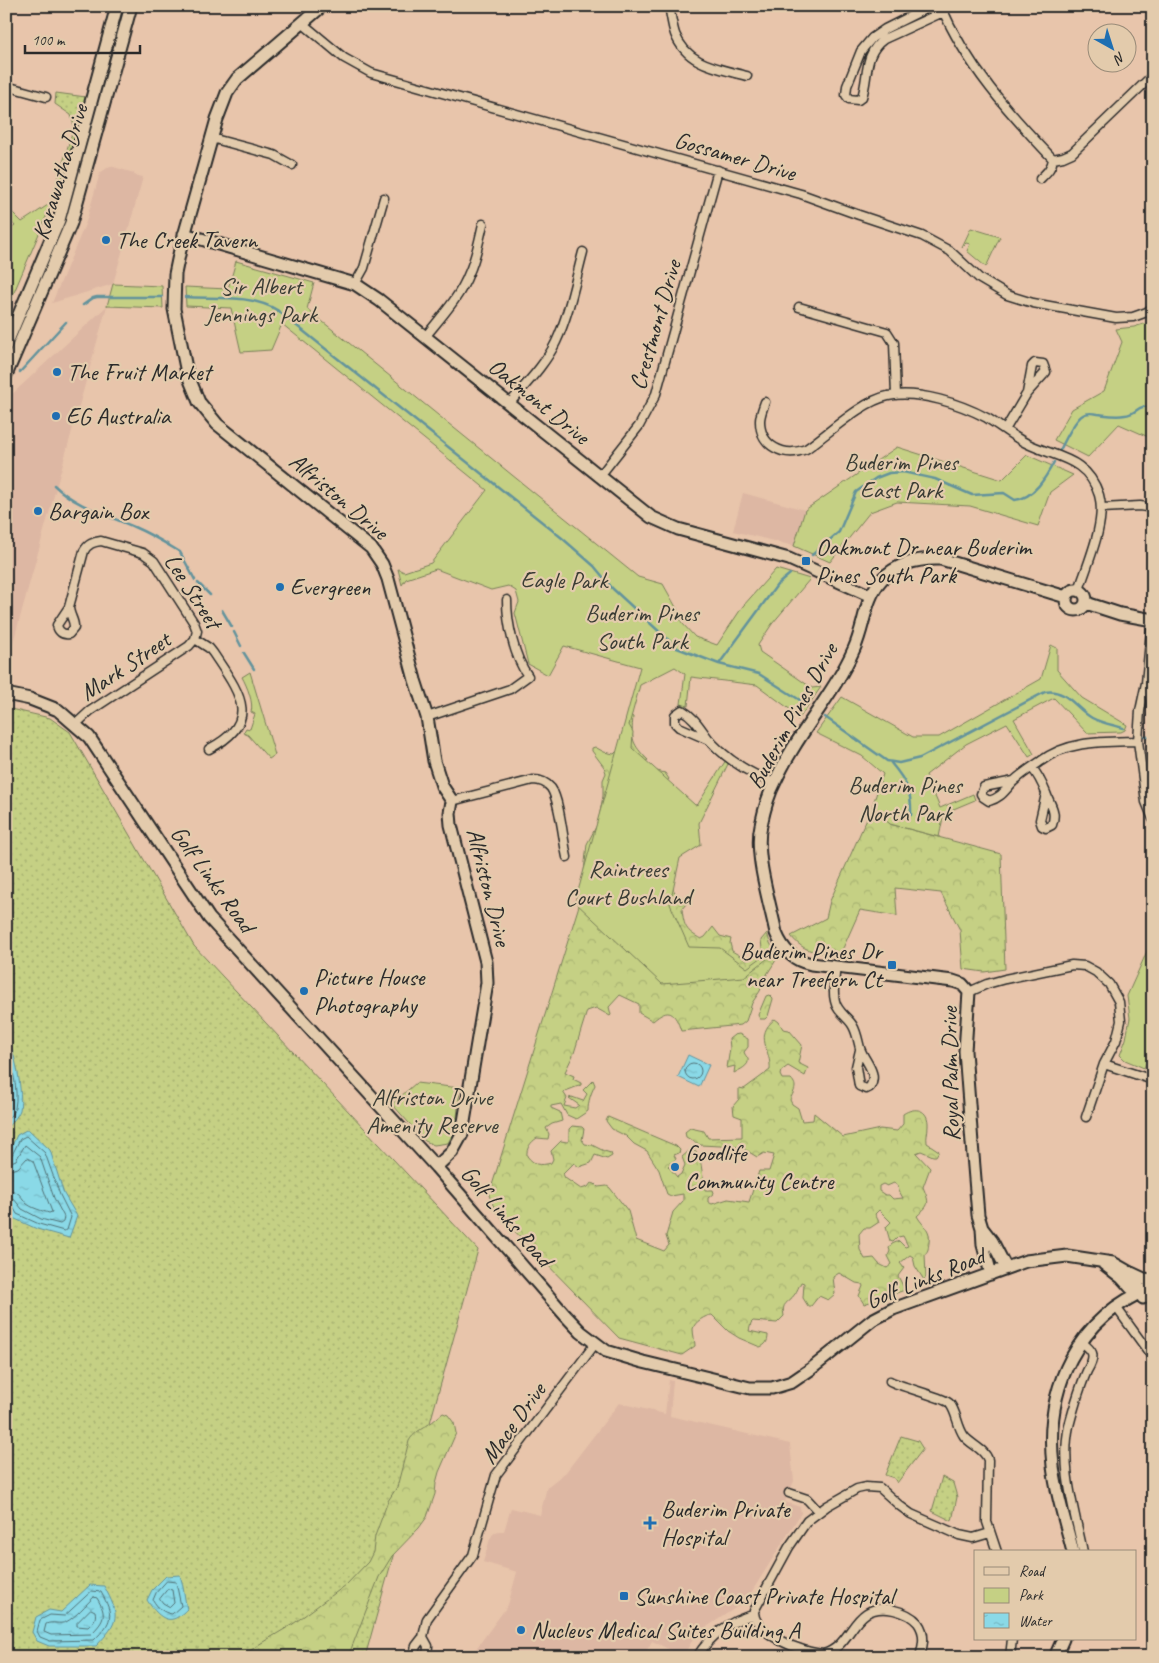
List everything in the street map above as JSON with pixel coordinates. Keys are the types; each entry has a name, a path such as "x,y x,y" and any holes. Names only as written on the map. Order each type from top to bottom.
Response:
{"street":[{"name":"Karawatha Drive","path":"6,344 59,220 117,6"},
{"name":"Karawatha Drive","path":"6,375 71,224 131,6"},
{"name":"Alfriston Drive","path":"322,6 237,80 227,93 211,138 184,234 175,274 174,304 186,373 205,410 226,432 371,548 386,571 414,680 427,717 435,765 442,786 452,801 450,813 451,826 486,962 488,983 462,1134 452,1152 436,1167"},
{"path":"669,6 675,33 684,51 700,63 747,76"},
{"path":"931,6 885,29 866,44 861,51 847,86 846,96 849,99 858,100 862,98 869,58 877,44 942,9 968,58 984,81 1053,159 1053,164 1049,171 1040,179"},
{"name":"Gossamer Drive","path":"302,23 344,58 371,73 801,194 922,236 950,251 980,279 1007,295 1033,303 1116,318 1133,317 1147,312 1153,307"},
{"path":"1053,159 1063,157 1072,152 1153,75"},
{"path":"6,86 46,97"},
{"path":"211,138 274,155 292,165"},
{"name":"Crestmont Drive","path":"599,477 639,426 656,394 718,170"},
{"path":"355,284 364,268 384,198"},
{"path":"425,337 453,301 466,280 483,224"},
{"name":"Oakmont Drive","path":"184,234 355,284 373,295 599,477 660,522 678,529 789,560 871,596"},
{"path":"509,404 555,344 563,325 583,252"},
{"path":"799,307 887,332 894,343 896,395"},
{"path":"1005,430 1026,393"},
{"path":"765,402 760,420 761,428 765,439 773,448 779,451 793,453 806,449 870,403 896,395 930,398 955,404 978,414 1033,446 1067,458 1080,466 1095,485 1102,508 1101,522 1079,590"},
{"path":"1102,508 1140,506 1153,508"},
{"name":"Lee Street","path":"69,607 84,551 88,545 101,542 143,554 154,561 194,623 197,631 195,639 213,653 236,690 242,705 241,718 235,730 224,740 209,749"},
{"name":"Buderim Pines Drive","path":"900,974 803,962 792,956 780,944 760,856 760,827 774,783 837,681 855,647 871,596 884,578 898,567 919,559 932,558 951,561 1066,596"},
{"path":"1079,590 1070,592 1066,596 1066,603 1073,610 1079,610 1086,603"},
{"path":"1079,590 1084,594 1086,603"},
{"path":"427,717 510,689 528,676 521,667 507,616 507,600"},
{"path":"1086,603 1120,614 1152,620 1138,741 1146,802 1153,819"},
{"name":"Mark Street","path":"76,724 90,711 189,646 195,639"},
{"name":"Golf Links Road","path":"6,694 43,702 58,710 89,737 209,918 436,1167 565,1315 581,1332 606,1351 750,1388 772,1388 792,1382 872,1320 893,1310 1026,1261 1054,1256 1079,1257 1103,1263 1113,1263 1144,1279 1153,1280"},
{"path":"711,741 679,727 675,723 675,715 682,710 690,715 702,727 711,741 729,758 747,770 774,783"},
{"path":"1014,781 1048,756 1073,745 1138,741"},
{"path":"1032,768 1042,781 1046,794"},
{"path":"452,801 534,780 542,781 550,786 555,798 567,857"},
{"path":"969,992 1005,979 1072,965 1085,966 1096,972 1109,984 1120,1002 1121,1021 1116,1041 1104,1064 1086,1117"},
{"path":"836,966 835,1002 842,1015 852,1025 860,1050"},
{"name":"Royal Palm Drive","path":"900,974 953,981 962,984 969,992 965,1051 977,1206 982,1228 983,1244 991,1274"},
{"path":"1104,1064 1153,1080"},
{"name":"Royal Palm Drive","path":"982,1228 992,1241 1006,1268"},
{"name":"Golf Links Road","path":"1103,1263 1142,1296"},
{"path":"1127,1271 1142,1296"},
{"path":"1115,1272 1121,1282 1122,1292 1118,1310 1153,1358"},
{"path":"1072,1550 1053,1468 1051,1436 1054,1402 1067,1366 1098,1322 1142,1296 1153,1287"},
{"name":"Mace Drive","path":"412,1657 416,1646 423,1637 427,1619 473,1554 496,1475 595,1344"},
{"path":"1083,1344 1092,1354 1092,1359 1079,1390 1068,1429 1067,1444 1070,1489 1083,1550"},
{"path":"890,1381 908,1389 947,1401 952,1407 962,1433 986,1454 988,1460 986,1515 996,1550"},
{"path":"920,1657 924,1640 920,1626 910,1616 893,1610 878,1609 863,1614 838,1646 823,1654 807,1651 769,1635 758,1626 753,1616 757,1603 792,1542 807,1521 818,1511 857,1489 871,1486 884,1490 900,1506 919,1518 954,1534 973,1538 990,1533"},
{"path":"789,1493 807,1499 818,1511"},
{"path":"696,1657 705,1644 739,1619 753,1616"},
{"name":"Mace Drive","path":"423,1637 428,1646 427,1657"},
{"path":"1010,1657 1012,1640"},
{"path":"1056,1657 1063,1640"}],"shaded area":[{"path":"110,166 143,177 113,284 52,303 86,222 100,173"},
{"path":"107,306 6,668 6,404 9,397"},
{"path":"743,493 805,510 794,546 733,531"},
{"name":"Buderim Private Hospital","path":"669,1380 673,1381 670,1416 790,1444 794,1481 785,1502 800,1507 801,1513 746,1601 696,1634 683,1656 652,1641 643,1657 470,1657 508,1605 517,1572 483,1562 493,1534 498,1531 504,1531 511,1508 540,1515 547,1487 566,1472 619,1403 665,1414"}],"green space":[{"path":"56,93 86,97 58,201 49,210 74,126 71,115 55,104"},
{"path":"51,203 12,297 6,287 6,273 12,269 6,260 6,232 15,226 6,216 6,206 22,222"},
{"path":"971,228 1000,237 986,267 967,251 970,244 966,243 962,247"},
{"path":"236,261 314,283 307,309 638,577 663,584 677,609 682,623 695,637 717,645 743,606 776,569 810,579 772,624 758,645 760,652 812,688 821,687 798,720 795,713 757,685 691,677 688,706 681,704 685,674 675,667 640,685 629,725 633,732 632,748 695,805 698,804 726,760 729,762 699,823 701,845 680,858 670,904 689,947 720,948 747,968 769,952 772,955 744,977 662,984 575,902 640,667 564,646 548,675 528,664 515,613 519,602 516,591 508,586 491,590 436,569 406,579 402,585 398,569 404,572 431,563 487,490 282,324 271,350 241,352 231,308 186,306 185,287 228,289"},
{"path":"113,284 162,286 163,308 107,306"},
{"path":"1153,321 1153,439 1119,424 1088,457 1054,440 1072,409 1104,391 1122,342 1116,329 1134,327"},
{"name":"Buderim Pines East Park","path":"897,447 1002,480 1027,455 1073,475 1050,492 1038,526 970,506 897,502 870,512 830,562 794,546 805,510"},
{"name":"Buderim Pines North Park","path":"1051,645 1057,648 1057,670 1082,698 1127,725 1125,730 1121,732 1087,733 1054,698 1014,719 1034,754 1029,757 1007,723 966,744 926,775 940,808 973,794 975,800 944,813 939,837 890,824 872,807 883,774 862,756 816,733 842,697 913,737 939,737 1041,679"},
{"path":"250,672 275,755 269,759 248,735 243,733 246,728 250,729 255,714 251,712 251,699 242,677"},
{"path":"6,708 50,718 70,732 194,946 478,1250 365,1657 6,1657"},
{"name":"Raintrees Court Bushland","path":"629,715 633,717 632,731 634,741 648,760 637,766 665,773 669,779 665,784 671,885 678,898 685,901 686,904 682,909 687,928 701,939 713,927 720,936 731,939 732,951 747,960 762,949 761,940 767,933 778,957 752,1003 746,1021 741,1025 681,1031 676,1019 671,1014 663,1014 653,1021 639,1013 639,1004 620,995 609,1007 610,1016 596,1008 587,1011 574,1053 565,1072 574,1076 573,1079 581,1083 581,1085 563,1092 567,1098 564,1106 575,1108 579,1105 569,1098 572,1097 583,1101 587,1094 583,1090 593,1080 595,1085 590,1097 588,1111 576,1119 567,1115 561,1104 551,1106 551,1108 560,1112 562,1121 546,1128 549,1134 548,1139 537,1138 531,1143 527,1156 538,1164 551,1163 553,1159 551,1151 561,1141 569,1141 569,1129 572,1126 582,1127 584,1129 582,1140 585,1144 611,1153 612,1156 607,1159 595,1155 591,1163 579,1167 574,1163 563,1174 565,1178 581,1189 588,1187 591,1183 598,1187 607,1186 610,1188 628,1211 636,1240 664,1251 669,1245 666,1236 673,1212 683,1201 683,1194 671,1196 667,1194 659,1170 647,1151 634,1144 626,1136 612,1129 606,1121 608,1117 676,1146 680,1150 679,1153 674,1155 676,1159 668,1166 677,1177 681,1174 685,1165 682,1157 689,1151 696,1152 700,1158 705,1190 713,1190 714,1193 708,1198 708,1202 712,1204 728,1199 749,1202 759,1171 769,1171 774,1155 764,1153 757,1157 741,1147 700,1145 686,1137 685,1132 690,1128 704,1131 708,1138 742,1137 742,1118 734,1115 733,1106 739,1099 739,1088 744,1089 770,1070 764,1038 765,1031 775,1019 783,1029 789,1030 802,1045 798,1063 808,1068 805,1076 788,1066 781,1071 780,1075 782,1079 791,1079 795,1085 795,1090 790,1100 798,1108 802,1121 813,1120 814,1113 843,1137 880,1129 897,1131 903,1124 903,1114 916,1110 924,1113 928,1120 927,1143 939,1151 936,1156 921,1151 916,1153 930,1168 923,1187 928,1203 917,1216 929,1234 928,1249 925,1254 926,1277 924,1280 915,1266 913,1257 910,1255 900,1263 904,1268 898,1276 905,1290 864,1304 859,1296 862,1284 856,1283 839,1273 833,1277 835,1294 828,1300 819,1296 811,1306 808,1306 803,1298 804,1283 801,1282 795,1294 784,1306 784,1316 777,1323 753,1321 751,1323 749,1331 768,1335 764,1345 760,1347 728,1331 712,1315 698,1321 694,1326 695,1346 682,1355 619,1338 496,1212 489,1195 581,899 587,844 598,823 603,796 603,780 606,773 592,748 595,747 604,752 614,754 621,747","holes":["894,1183 898,1186 903,1198 893,1199 879,1191 879,1186 883,1184 887,1186","879,1210 891,1222 886,1227 890,1241 893,1242 898,1237 903,1236 908,1246 905,1247 899,1241 892,1244 889,1248 888,1256 892,1264 887,1268 879,1264 874,1258 865,1259 860,1250 859,1234 864,1228 870,1228 879,1222 875,1214"]},
{"path":"872,807 890,824 1001,854 1005,969 984,972 963,969 960,930 941,893 895,888 897,916 860,910 840,955 807,949 796,942 791,936 826,918 830,901"},
{"path":"1153,938 1153,1046 1144,1068 1125,1060 1120,1055 1126,1039 1130,1018 1127,996"},
{"path":"769,995 773,999 768,1016 765,1019 760,1019 758,1015 766,996"},
{"path":"739,1034 748,1039 748,1047 744,1052 748,1061 744,1067 734,1073 735,1066 727,1068 730,1048 729,1039"},
{"name":"Alfriston Drive Amenity Reserve","path":"416,1083 460,1088 456,1128 448,1143 434,1145 425,1141 392,1104"},
{"path":"443,1413 448,1415 454,1423 456,1433 439,1472 435,1494 427,1517 392,1556 379,1577 348,1657 242,1657 293,1624 346,1585 368,1562 373,1552 375,1536 388,1501 397,1487 409,1441 415,1433 433,1422"},
{"path":"901,1436 918,1441 923,1449 897,1483 894,1478 885,1475"},
{"path":"942,1477 953,1483 957,1497 952,1521 932,1511"}],"water":[{"path":"6,1038 16,1062 21,1103 18,1115 6,1128"},
{"path":"688,1055 709,1065 699,1087 678,1077"},
{"path":"28,1129 50,1150 64,1194 77,1216 69,1238 37,1229 13,1218 6,1204 8,1154 17,1135"},
{"path":"180,1575 187,1609 175,1618 165,1618 158,1614 147,1600 152,1590 166,1576"},
{"path":"90,1585 104,1586 115,1612 115,1618 110,1630 96,1646 49,1646 37,1641 32,1632 36,1617 49,1610 61,1612"}],"waterway":[{"path":"83,305 97,297 162,297"},
{"path":"185,297 244,299 267,305 277,310 562,538 594,566 613,589 677,648 719,664 759,674 803,702"},
{"path":"20,372 66,322"},
{"path":"1060,450 1073,426 1085,414 1122,416 1144,407 1153,408"},
{"path":"812,555 839,532 856,492 876,478 889,473 903,472 935,479 972,495 1004,493 1015,500 1034,491 1054,462"},
{"path":"54,485 81,504 144,532 180,552 195,580"},
{"path":"719,664 777,585 790,574"},
{"path":"198,583 210,595"},
{"path":"222,610 232,627"},
{"path":"234,632 241,646"},
{"path":"244,653 254,669"},
{"path":"825,717 887,761 899,763 920,758 1045,692 1059,693 1092,718 1123,728"},
{"path":"1145,736 1153,738"},
{"path":"891,763 901,775 907,787 911,815"}],"place":[{"name":"The Creek Tavern","path":"106,240"},
{"name":"The Fruit Market","path":"57,372"},
{"name":"EG Australia","path":"56,416"},
{"name":"Bargain Box","path":"38,511"},
{"name":"Oakmont Dr near Buderim Pines South Park","path":"806,561"},
{"name":"Evergreen","path":"280,587"},
{"name":"Buderim Pines Dr near Treefern Ct","path":"892,965"},
{"name":"Picture House Photography","path":"304,991"},
{"name":"Goodlife Community Centre","path":"675,1167"},
{"name":"Buderim Private Hospital","path":"650,1523"},
{"name":"Sunshine Coast Private Hospital","path":"624,1596"},
{"name":"Nucleus Medical Suites Building A","path":"521,1630"}],"park label":[{"name":"Sir Albert Jennings Park","path":"261,300"},
{"name":"Eagle Park","path":"564,580"},
{"name":"Buderim Pines South Park","path":"642,627"}]}
